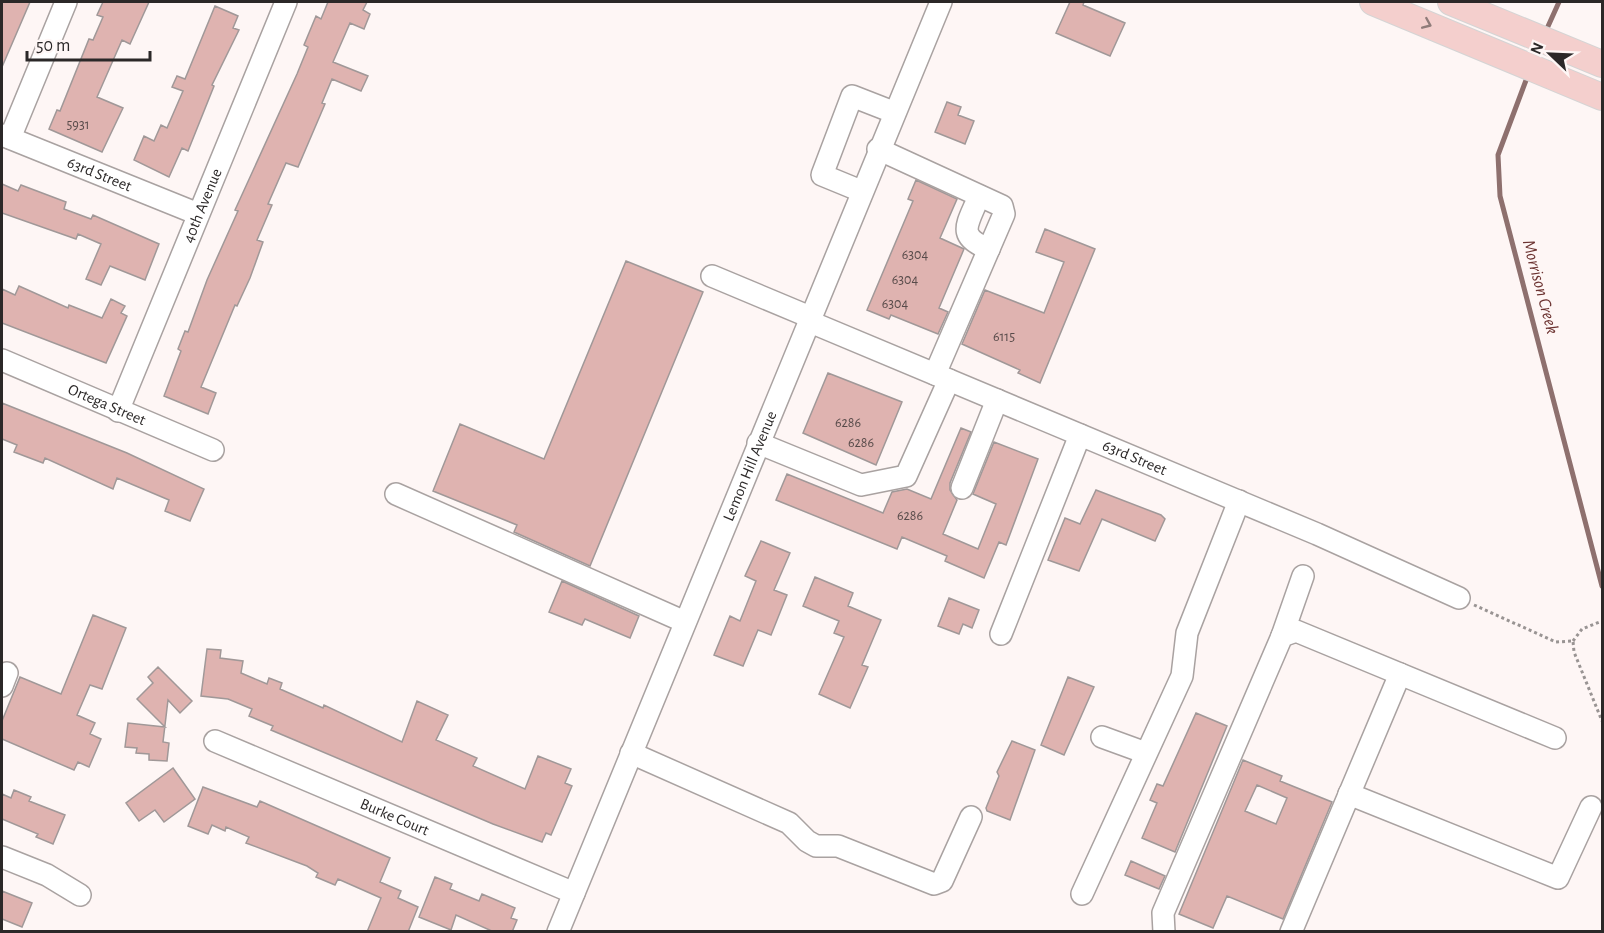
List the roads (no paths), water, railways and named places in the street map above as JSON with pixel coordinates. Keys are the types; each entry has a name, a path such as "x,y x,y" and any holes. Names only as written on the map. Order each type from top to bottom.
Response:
{"main road":[{"path":"1373,2 1602,98"},
{"path":"1450,2 1602,64"}],"street":[{"path":"6,137 66,2"},
{"name":"40th Avenue","path":"118,411 286,2"},
{"name":"Lemon Hill Avenue","path":"558,932 893,112 941,2"},
{"path":"861,191 822,175 852,96 893,112"},
{"name":"63rd Street","path":"6,137 198,214"},
{"path":"758,443 861,485 906,476 1004,214 1002,206 878,149"},
{"path":"979,196 965,230 973,243 989,249"},
{"name":"63rd Street","path":"712,276 942,377 1239,501 1459,598"},
{"name":"Ortega Street","path":"2,360 213,450"},
{"path":"962,488 998,400"},
{"path":"1000,634 1080,435"},
{"path":"396,494 685,622"},
{"path":"1082,894 1182,676 1187,633 1239,501"},
{"path":"1164,932 1163,913 1282,636 1302,576"},
{"path":"1282,636 1296,631 1555,738"},
{"path":"1292,932 1400,674"},
{"path":"1102,737 1146,753"},
{"name":"Burke Court","path":"215,741 574,893"},
{"path":"631,753 789,823 807,841 816,846 838,846 934,884 942,881 971,817"},
{"path":"1349,794 1558,878 1591,807"},
{"path":"2,857 47,875 80,895"}],"waterway":[{"name":"Morrison Creek","path":"1545,33 1559,2"},
{"name":"Morrison Creek","path":"1528,75 1498,155 1500,196 1602,586"}]}
